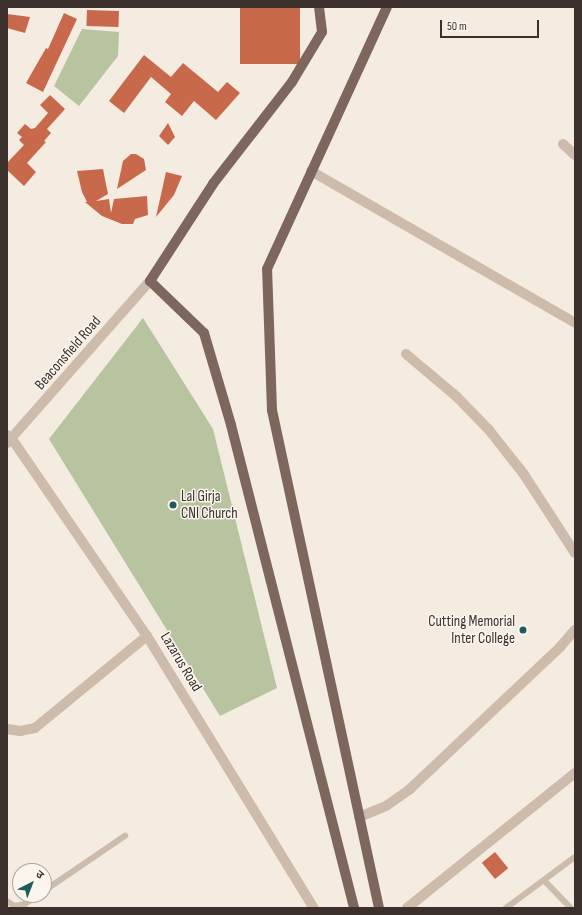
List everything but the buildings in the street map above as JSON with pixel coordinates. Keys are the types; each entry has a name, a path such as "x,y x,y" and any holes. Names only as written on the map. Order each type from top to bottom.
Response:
{"main road":[{"path":"319,7 322,32 292,82 213,184 150,281 204,333 231,425 354,908"},
{"path":"379,908 272,410 267,269 387,7"}],"street":[{"path":"563,144 575,155"},
{"path":"311,171 575,323"},
{"name":"Beaconsfield Road","path":"9,439 150,281"},
{"path":"406,354 457,397 489,430 523,473 575,553"},
{"name":"Lazarus Road","path":"9,439 147,636 314,908"},
{"path":"359,817 386,806 410,789 560,647 575,630"},
{"path":"7,729 20,731 35,728 147,636"},
{"path":"407,908 575,773"}],"lane":[{"path":"52,886 125,836"},
{"path":"506,908 545,881 575,857"},
{"path":"545,881 571,908"},
{"path":"7,901 15,906 26,903"}],"green space":[{"path":"82,29 119,32 118,56 79,106 54,86"},
{"path":"143,318 213,429 277,688 220,716 49,439"}],"place":[{"name":"Lal Girja CNI Church","path":"173,505"},
{"name":"Cutting Memorial Inter College","path":"523,630"}]}
